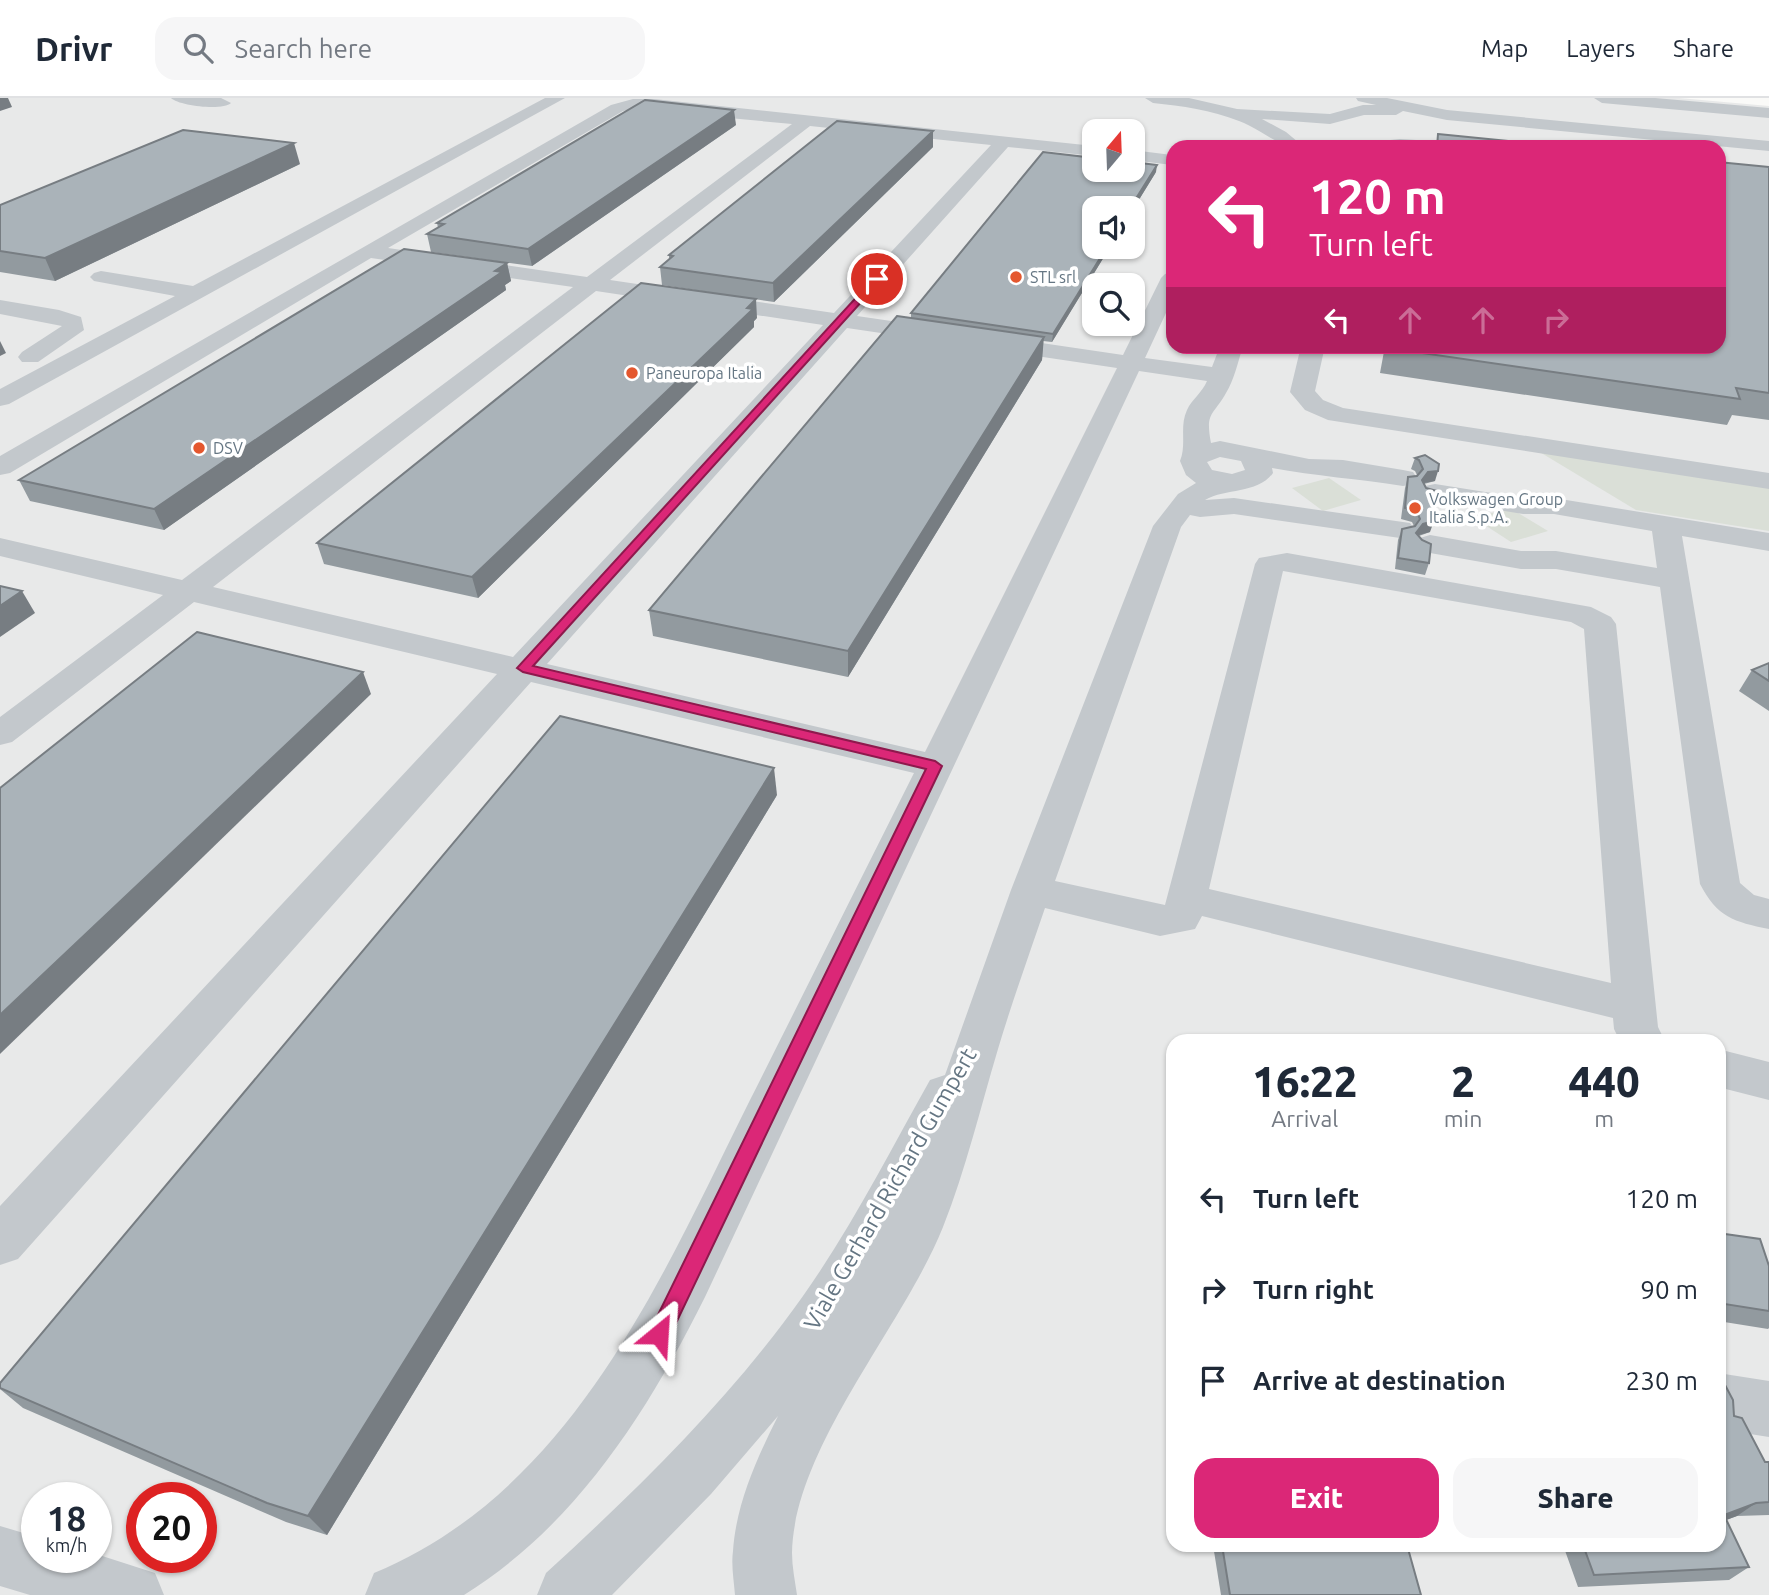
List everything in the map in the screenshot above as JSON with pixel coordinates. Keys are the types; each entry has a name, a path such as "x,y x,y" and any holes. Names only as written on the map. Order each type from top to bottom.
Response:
{"street":[{"path":"179,98 223,103"},
{"path":"0,399 557,98"},
{"path":"1153,98 1236,114 1266,126 1285,140"},
{"path":"1209,98 1336,111"},
{"path":"1364,98 1447,115 1707,140"},
{"path":"1428,98 1769,129"},
{"path":"1602,98 1769,111"},
{"path":"1672,98 1769,111"},
{"path":"0,467 368,251 626,105 654,104 1082,150"},
{"path":"1236,114 1329,119 1363,110 1391,110 1470,131 1561,140"},
{"path":"0,734 807,120"},
{"path":"0,1242 1004,142"},
{"path":"1726,142 1769,146"},
{"path":"1726,156 1769,160"},
{"path":"1145,157 1166,159"},
{"path":"368,251 1131,363 1223,371"},
{"path":"101,277 197,293"},
{"path":"396,1595 442,1574 488,1542 534,1502 602,1426 634,1378 687,1280 1166,290"},
{"path":"0,307 68,319 74,326 73,330 58,341 12,366"},
{"path":"1311,354 1302,392 1314,405 1337,415 1769,481"},
{"path":"1223,371 1217,432 1224,442 1258,462 1259,473 1254,478 1235,482 1204,476 1193,466 1198,444 1195,428 1199,410 1223,371"},
{"path":"1194,459 1220,449 1309,467 1343,477 1404,482"},
{"name":"Viale Gerhard Richard Gumpert","path":"1167,526 1168,495 1176,479 1194,459"},
{"name":"Viale Gerhard Richard Gumpert","path":"766,1595 761,1564 763,1533 783,1466 903,1259 934,1191 983,1028 1031,890 1167,526 1187,500 1202,488 1235,482"},
{"path":"1435,487 1523,506 1554,506 1769,542"},
{"path":"1167,526 1196,510 1214,506 1244,507 1309,519 1331,527 1399,534"},
{"path":"1308,565 1309,519"},
{"path":"1666,525 1720,884 1724,894 1737,905 1769,914"},
{"path":"1430,539 1521,560 1556,560 1674,580"},
{"path":"0,547 935,766"},
{"path":"1031,890 1169,922 1181,918 1268,566 1280,561 1308,565 1580,614 1600,624 1639,1024 1187,898"},
{"name":"Viale Gerhard Richard Gumpert","path":"568,1595 698,1467 802,1341 862,1247 983,1028"},
{"path":"1726,1070 1769,1081"},
{"path":"1726,1402 1769,1409"},
{"path":"0,1556 132,1595"}],"shaded area":[{"path":"0,98 1679,98 1769,106 1769,1595 0,1595"},
{"path":"1538,451 1769,486 1769,531 1636,510"},
{"path":"1329,478 1361,500 1323,511 1292,488"},
{"path":"1510,508 1548,531 1511,542 1474,518"}],"building":[{"path":"645,100 734,110 528,249 427,234 444,224 437,223"},
{"path":"837,121 933,131 773,283 660,267 673,256 669,255"},
{"path":"183,130 294,143 45,258 0,251 0,205"},
{"path":"1438,134 1498,140 1438,140"},
{"path":"1043,152 1082,157 1082,182 1145,182 1145,164 1157,165 1138,196 1082,196 1082,259 1100,259 1091,273 1082,273 1082,287 1053,334 911,313"},
{"path":"1726,163 1769,167 1769,393 1736,388 1740,399 1429,354 1726,354"},
{"path":"404,249 507,263 495,271 502,272 154,509 19,480"},
{"path":"641,283 756,299 747,308 753,309 472,577 317,543"},
{"path":"897,316 1044,337 848,651 649,610"},
{"path":"1425,455 1439,464 1438,471 1428,472 1422,480 1426,488 1437,491 1434,521 1423,524 1416,533 1431,544 1429,563 1398,558 1402,529 1415,526 1420,519 1416,510 1405,508 1408,477 1417,476 1423,469 1415,458"},
{"path":"0,586 22,591 0,606"},
{"path":"197,632 363,672 0,1015 0,788"},
{"path":"1769,663 1769,681 1752,670"},
{"path":"560,716 774,768 308,1516 267,1503 0,1388 0,1383"},
{"path":"1726,1234 1760,1239 1769,1266 1769,1311 1726,1304"},
{"path":"1726,1387 1733,1400 1734,1416 1742,1418 1765,1462 1769,1462 1769,1502 1756,1503 1726,1514"},
{"path":"1726,1519 1749,1567 1594,1575 1586,1552 1726,1552"},
{"path":"1223,1552 1409,1552 1421,1595 1230,1595"}],"place":[{"name":"STL srl","path":"1016,277"},
{"name":"Paneuropa Italia","path":"632,373"},
{"name":"DSV","path":"199,448"},
{"name":"Volkswagen Group Italia S.p.A.","path":"1415,508"}],"route":[{"path":"659,1334 935,766 523,668 877,279"}]}
